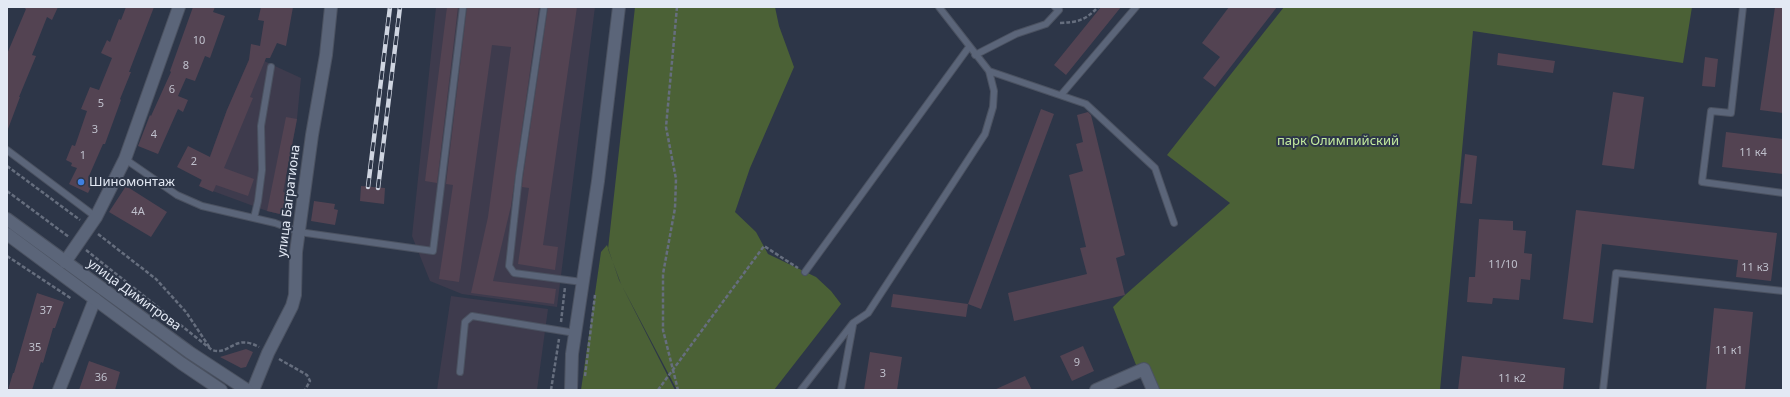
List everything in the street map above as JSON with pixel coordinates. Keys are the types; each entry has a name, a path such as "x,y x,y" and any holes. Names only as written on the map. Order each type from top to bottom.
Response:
{"street":[{"path":"65,262 93,222 125,159 179,7"},
{"name":"улица Багратиона","path":"252,390 268,353 292,306 295,295 294,274 299,232 312,135 326,55 331,7"},
{"path":"563,390 576,333 582,282 598,181 619,7"},
{"name":"улица Димитрова","path":"7,219 189,352 247,390"},
{"path":"7,234 221,390"},
{"path":"59,390 95,299"},
{"path":"571,390 572,354"},
{"path":"1096,390 1144,369 1153,390"}],"lane":[{"path":"125,159 177,195 202,206 254,218 299,232 433,251 463,7"},
{"path":"544,7 519,176 509,266 514,273 582,282"},
{"path":"801,390 853,323 868,314 985,134 993,108 994,91 989,71 938,7"},
{"path":"976,55 1016,34 1046,24 1059,10 1055,7"},
{"path":"1061,95 1136,7"},
{"path":"1743,7 1731,113 1711,111 1702,182 1783,193"},
{"path":"804,272 969,47"},
{"path":"254,218 262,170 261,126 271,68"},
{"path":"989,71 1086,104 1156,168 1174,223"},
{"path":"7,150 93,222"},
{"path":"1603,390 1616,273 1783,291"},
{"path":"460,372 465,322 472,316 576,333"},
{"path":"841,390 853,323"}],"path":[{"path":"676,7 666,127 676,179 675,208 663,274 662,330 674,369 678,390"},
{"path":"1046,24 1077,22 1092,13 1098,7"},
{"path":"7,166 93,222 156,279 186,312 212,350 78,244 7,191"},
{"path":"658,390 764,246 804,272"}],"shaded area":[{"path":"436,7 595,7 557,307 462,294 430,281 412,236"},
{"path":"251,55 301,78 297,119 286,176 292,178 284,215 267,211 199,186 227,110"},
{"path":"451,296 548,309 537,390 437,390"}],"green space":[{"path":"635,7 775,7 779,26 794,67 750,168 735,212 756,232 768,254 816,277 831,291 841,304 774,390 677,390 621,284 608,249"},
{"name":"парк Олимпийский","path":"1284,7 1692,7 1683,63 1473,31 1440,390 1146,390 1113,307 1230,203 1167,155"},
{"path":"607,245 619,280 675,390 581,390 601,252"}],"building":[{"path":"23,7 58,7 52,20 47,17 32,55 36,56 8,129 7,54 26,9"},
{"path":"126,7 154,7 129,72 131,72 105,144 103,144 89,176 95,179 88,193 69,184 77,168 71,166 72,163 66,160 72,145 75,146 87,111 81,109 90,87 99,90 112,58 101,53 107,40 110,42 119,19 121,20"},
{"path":"193,7 215,7 213,12 225,16 210,58 205,56 195,81 186,78 178,96 188,100 183,112 178,109 158,154 138,146 150,115 151,116 171,72 170,71"},
{"path":"261,7 293,7 286,46 277,43 270,58 266,58 250,97 253,98 224,168 254,179 248,196 216,185 213,192 199,186 202,180 177,167 188,146 210,157 227,110 249,60 251,44 260,46 264,21 258,20"},
{"path":"447,7 458,7 437,183 425,181"},
{"path":"467,7 539,7 511,206 493,281 556,289 554,304 471,293 488,217 511,47 492,45 459,282 439,279 453,185 446,184"},
{"path":"548,7 577,7 543,245 558,247 555,270 518,264 529,188 522,187 523,177"},
{"path":"1101,7 1121,7 1066,75 1054,65"},
{"path":"1229,7 1277,7 1215,87 1203,78 1220,57 1202,43"},
{"path":"1775,7 1783,7 1783,113 1760,110"},
{"path":"1498,53 1555,61 1553,73 1497,65"},
{"path":"1705,57 1718,59 1715,87 1702,86"},
{"path":"1613,92 1644,97 1634,169 1602,165"},
{"path":"1041,109 1054,114 981,309 968,304"},
{"path":"1088,112 1091,115 1125,255 1116,258 1125,295 1014,321 1008,293 1087,274 1080,248 1086,247 1069,175 1083,171 1076,144 1083,142 1077,115"},
{"path":"286,117 297,119 283,192 289,193 284,215 267,211"},
{"path":"1726,132 1783,139 1783,174 1722,167"},
{"path":"1465,154 1477,156 1472,204 1460,203"},
{"path":"126,186 167,212 151,237 109,212"},
{"path":"361,186 385,188 384,204 360,201"},
{"path":"314,201 335,204 334,209 338,210 335,225 311,221"},
{"path":"1576,210 1777,233 1771,281 1736,277 1738,260 1602,244 1593,323 1563,319"},
{"path":"1479,219 1513,221 1513,230 1526,231 1524,253 1532,254 1530,280 1521,279 1519,300 1493,298 1492,304 1467,302 1469,277 1475,277"},
{"path":"37,293 64,302 55,328 53,328 43,363 41,362 32,390 8,390 14,373"},
{"path":"893,294 968,304 966,317 891,307"},
{"path":"1714,308 1753,312 1745,390 1706,390"},
{"path":"1083,346 1094,371 1072,381 1060,356"},
{"path":"246,349 253,352 246,367 241,368 220,357"},
{"path":"870,352 902,357 897,390 864,390"},
{"path":"1462,356 1565,368 1563,390 1458,390"},
{"path":"89,361 120,372 115,390 79,390"},
{"path":"1025,376 1032,390 994,390"}],"railway":[{"path":"368,187 390,7"},
{"path":"378,188 400,7"}],"place":[{"name":"Шиномонтаж","path":"81,182"}]}
